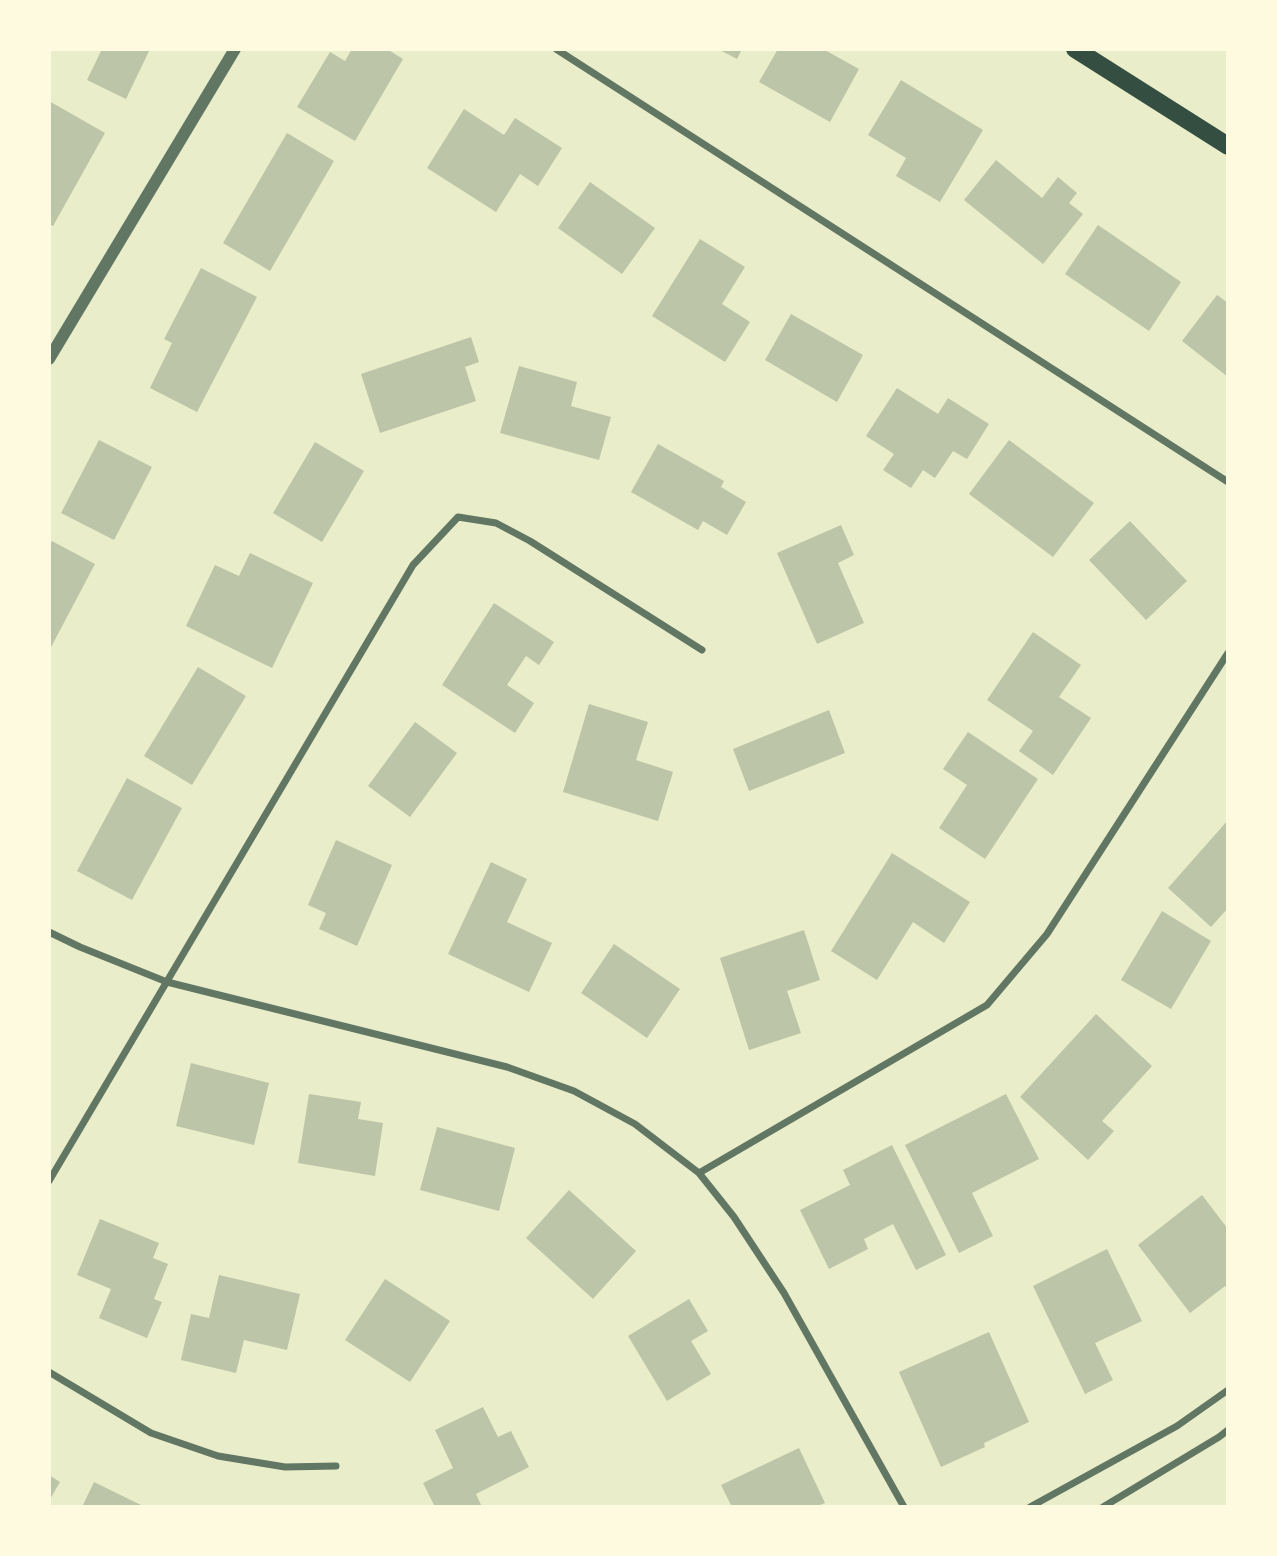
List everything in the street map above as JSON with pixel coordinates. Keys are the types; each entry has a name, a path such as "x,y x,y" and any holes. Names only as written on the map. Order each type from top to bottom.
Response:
{"main road":[{"path":"1075,49 1228,146"}],"street":[{"path":"49,359 235,49"},
{"path":"556,49 1228,482"},
{"path":"49,1181 413,565 458,517 496,523 530,541 702,650"},
{"path":"699,1173 987,1005 1047,934 1228,653"},
{"path":"49,932 167,982 518,1071 575,1091 635,1124 699,1173 734,1217 783,1293 904,1507"},
{"path":"49,1372 151,1433 218,1456 285,1467 335,1466"},
{"path":"1030,1507 1177,1426 1228,1390"},
{"path":"1103,1507 1228,1430"}],"building":[{"path":"102,49 150,49 126,99 87,80"},
{"path":"352,49 387,49 403,59 355,141 297,107 330,52 345,61"},
{"path":"718,49 742,49 737,59"},
{"path":"778,49 823,49 859,69 830,122 759,82"},
{"path":"901,80 983,130 940,202 896,176 906,158 868,135"},
{"path":"49,101 105,133 53,226 49,224"},
{"path":"464,109 504,135 515,118 562,148 538,186 520,174 496,212 427,168"},
{"path":"287,133 334,161 270,271 223,243"},
{"path":"996,160 1042,198 1058,177 1077,193 1069,203 1083,214 1043,264 964,200"},
{"path":"590,182 655,228 622,274 558,228"},
{"path":"1098,225 1181,282 1149,331 1065,274"},
{"path":"700,239 745,267 722,304 750,322 725,362 652,316"},
{"path":"201,268 257,297 197,412 150,388 172,343 164,339"},
{"path":"1217,295 1228,303 1228,377 1182,341"},
{"path":"791,314 863,355 837,402 765,360"},
{"path":"471,337 479,362 465,367 476,401 380,433 361,374"},
{"path":"519,366 577,382 571,406 611,417 599,460 500,433"},
{"path":"897,388 938,414 948,398 989,424 967,459 953,451 935,478 923,470 911,488 883,470 894,454 866,436"},
{"path":"99,440 152,467 114,540 61,513"},
{"path":"1009,440 1094,503 1053,557 969,494"},
{"path":"315,442 364,471 322,542 273,513"},
{"path":"658,444 724,481 721,487 746,502 727,535 703,521 698,530 631,492"},
{"path":"1130,521 1187,581 1146,620 1089,560"},
{"path":"841,525 854,555 838,563 864,623 817,644 777,553"},
{"path":"52,541 95,564 49,651 49,546"},
{"path":"250,553 313,583 272,668 186,626 215,565 239,576"},
{"path":"494,603 554,642 539,665 526,656 507,685 534,703 515,733 442,685"},
{"path":"1033,632 1081,665 1059,697 1091,718 1053,775 1019,751 1033,731 987,700"},
{"path":"198,667 246,696 192,785 144,756"},
{"path":"589,704 648,722 636,760 673,772 658,821 563,792"},
{"path":"829,710 845,753 749,791 733,749"},
{"path":"415,722 457,753 410,817 368,786"},
{"path":"968,732 1038,779 985,859 939,828 967,785 943,769"},
{"path":"127,778 182,808 132,900 77,871"},
{"path":"1228,820 1228,908 1211,927 1168,888"},
{"path":"336,840 392,865 357,946 319,929 326,913 308,905"},
{"path":"892,853 970,902 944,943 913,922 877,980 831,951"},
{"path":"491,862 527,879 507,922 552,943 529,992 448,954"},
{"path":"1162,911 1211,941 1171,1009 1121,980"},
{"path":"804,930 820,980 787,991 801,1033 749,1050 720,958"},
{"path":"614,944 680,989 647,1038 581,993"},
{"path":"1096,1014 1152,1066 1102,1121 1114,1131 1088,1160 1020,1097"},
{"path":"191,1063 269,1083 254,1145 176,1126"},
{"path":"309,1094 361,1102 358,1119 383,1123 375,1176 298,1163"},
{"path":"1006,1094 1039,1159 972,1193 993,1236 959,1253 905,1145"},
{"path":"437,1127 515,1148 499,1211 420,1190"},
{"path":"892,1145 946,1255 916,1270 893,1224 864,1239 868,1249 829,1269 800,1210 850,1185 843,1170"},
{"path":"569,1190 636,1251 593,1299 526,1238"},
{"path":"1202,1195 1228,1229 1228,1289 1225,1286 1190,1313 1138,1245"},
{"path":"100,1219 159,1243 153,1258 168,1264 154,1299 162,1302 147,1338 99,1318 111,1289 77,1275"},
{"path":"1107,1249 1142,1321 1095,1343 1113,1380 1085,1394 1033,1286"},
{"path":"219,1275 300,1294 287,1350 244,1340 236,1373 181,1360 191,1314 209,1318"},
{"path":"385,1279 450,1321 410,1382 345,1340"},
{"path":"689,1299 708,1331 691,1341 711,1374 667,1401 628,1336"},
{"path":"989,1332 1029,1422 984,1443 985,1447 941,1467 899,1372"},
{"path":"483,1407 498,1437 511,1431 529,1467 476,1494 482,1507 435,1507 423,1483 453,1468 435,1430"},
{"path":"799,1448 825,1503 815,1507 732,1507 721,1485"},
{"path":"49,1475 60,1482 49,1501"},
{"path":"94,1482 145,1507 82,1507"}]}
